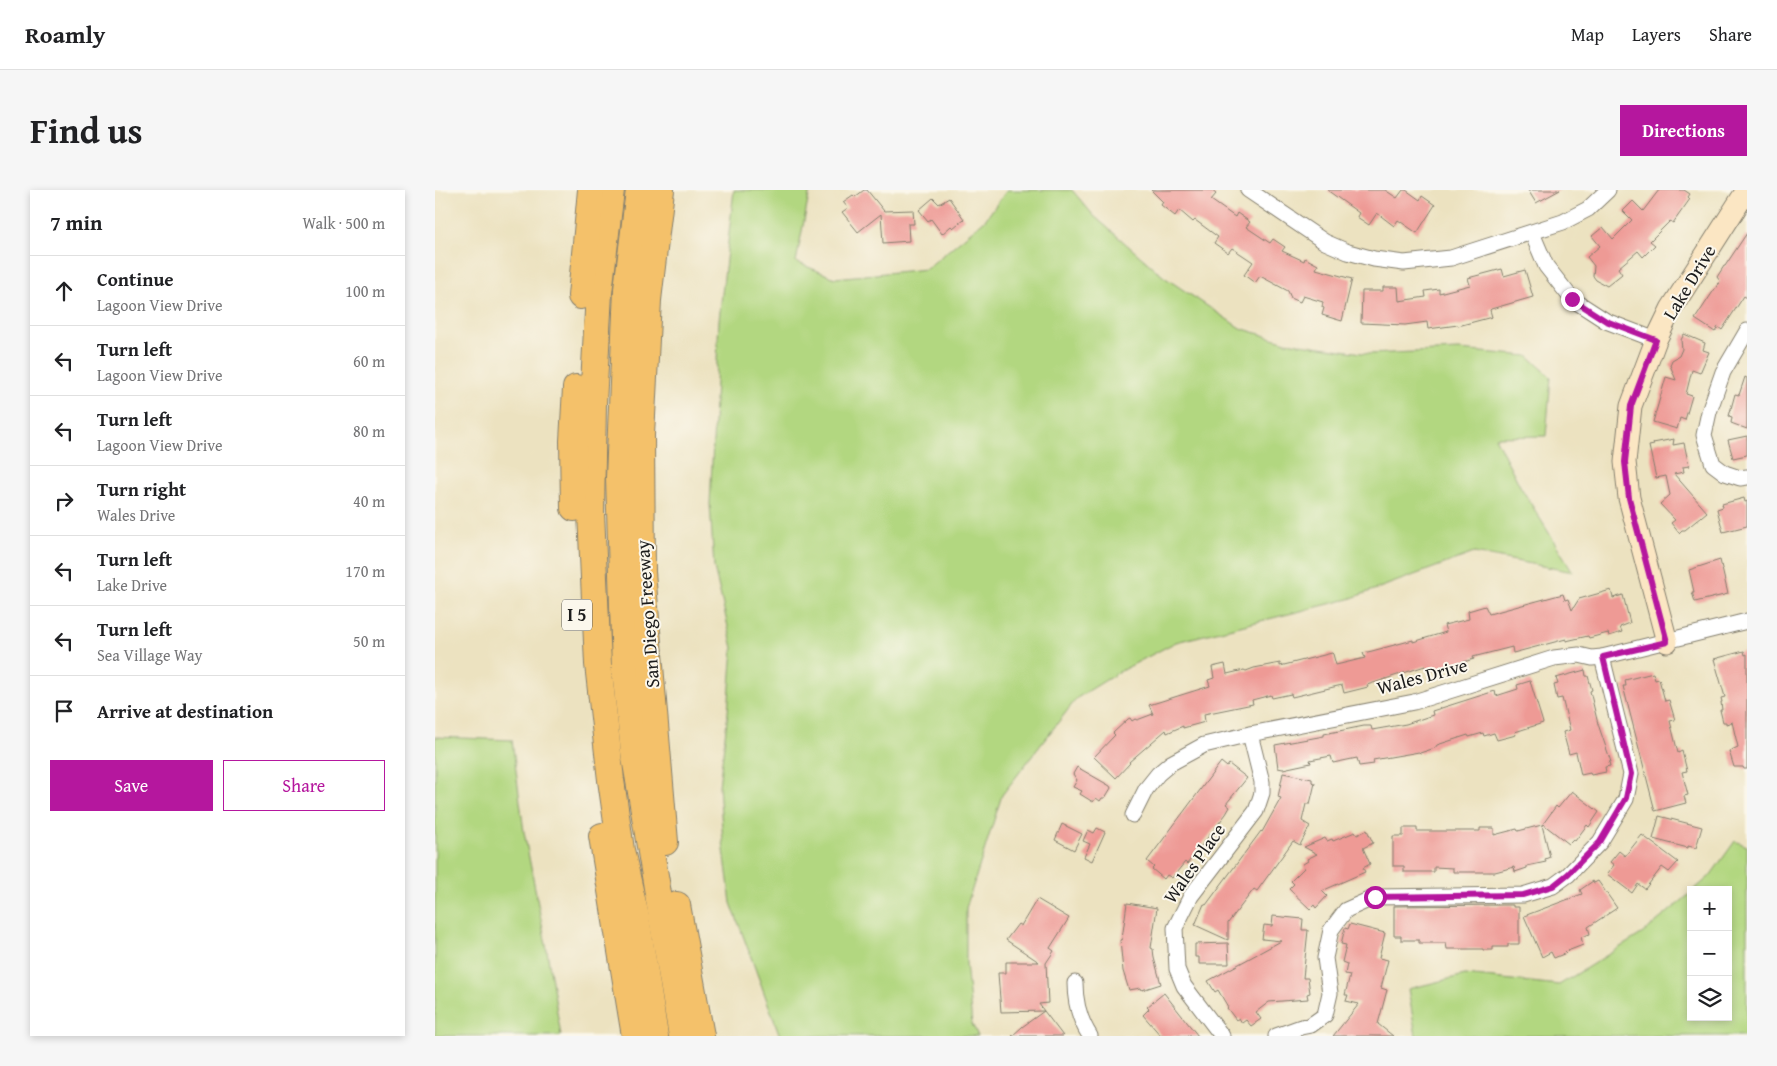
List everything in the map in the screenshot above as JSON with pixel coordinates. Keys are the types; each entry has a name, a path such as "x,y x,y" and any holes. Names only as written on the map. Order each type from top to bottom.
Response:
{"highway":[{"name":"I 5","path":"591,190 579,324 573,442 578,622 587,721 605,858 635,1036"},
{"path":"611,190 599,293 593,403 591,514 598,664 621,850 636,917 655,1036"},
{"path":"639,190 627,289 619,467 625,670 634,751 682,1036"},
{"name":"San Diego Freeway","path":"661,190 647,309 641,435 642,572 664,836 701,1036"}],"street":[{"path":"1248,190 1325,242 1348,252 1374,259 1404,263 1451,258 1563,222 1588,208 1608,190"},
{"name":"Lake Drive","path":"1667,642 1629,498 1625,462 1631,406 1656,340 1671,309 1747,190"},
{"path":"1532,233 1546,266 1572,299 1606,321 1656,340"},
{"path":"1747,331 1723,372 1704,435 1713,464 1725,473 1741,478 1747,477"},
{"name":"Wales Drive","path":"1133,815 1146,789 1158,774 1171,763 1204,746 1250,734 1414,702 1554,658 1579,655 1592,658 1603,657 1747,621"},
{"path":"1276,1036 1311,1025 1325,1015 1330,994 1325,958 1331,930 1346,910 1375,897 1523,895 1553,886 1600,842 1626,798 1631,774 1603,657"},
{"name":"Wales Place","path":"1222,1036 1184,986 1177,969 1175,928 1191,896 1256,811 1262,793 1262,782 1250,734"},
{"path":"1075,983 1075,1000 1078,1014 1090,1036"}],"green space":[{"path":"734,190 810,190 796,262 835,278 926,269 985,220 1007,190 1072,190 1094,216 1164,277 1240,328 1286,342 1369,354 1459,350 1528,356 1551,377 1546,436 1495,437 1520,486 1573,572 1474,553 1349,599 1176,642 1119,672 1077,698 1002,795 966,908 966,963 972,1024 978,1036 780,1036 731,903 723,842 719,786 733,648 714,567 710,504 719,320"},
{"path":"435,737 512,740 524,832 561,1036 435,1036"},
{"path":"1735,841 1747,846 1747,1036 1416,1036 1408,989 1465,975 1559,985 1643,933 1687,896 1687,1021 1732,1021 1732,886 1699,886 1710,876"}],"building":[{"path":"864,190 867,190 884,211 913,210 914,224 908,224 909,241 883,243 881,214 858,232 842,212 848,208 843,202 853,195 855,197"},
{"path":"1151,190 1211,190 1216,194 1211,200 1235,217 1237,213 1250,222 1246,227 1270,243 1273,239 1285,247 1282,251 1304,261 1305,258 1318,265 1316,269 1352,279 1342,321 1322,315 1323,302 1303,296 1300,302 1291,298 1288,291 1260,276 1255,283 1244,275 1253,262 1232,248 1228,253 1214,243 1218,237 1195,220 1193,222 1179,210 1175,216 1161,205 1163,202"},
{"path":"1327,190 1385,190 1397,198 1403,190 1406,190 1420,200 1422,196 1435,205 1417,233 1398,220 1394,226 1377,213 1369,225 1357,217 1359,213"},
{"path":"1528,190 1560,190 1536,203"},
{"path":"1659,190 1684,190 1690,194 1688,197 1690,199 1673,223 1670,221 1650,241 1655,245 1643,257 1638,251 1618,268 1622,274 1607,286 1596,280 1593,276 1594,266 1587,257 1600,246 1592,236 1603,227 1613,239 1632,220 1623,211 1633,201 1643,211"},
{"path":"933,198 939,204 949,198 964,219 953,228 951,226 942,234 931,219 928,221 919,210"},
{"path":"1747,233 1747,298 1744,296 1722,330 1718,327 1715,332 1695,319 1720,281 1717,277"},
{"path":"1502,269 1504,276 1525,270 1533,297 1491,309 1492,317 1458,326 1428,329 1427,322 1405,325 1361,323 1362,291 1383,291 1383,287 1398,287 1399,301 1426,297 1425,291 1439,289 1439,293 1470,285 1468,278"},
{"path":"1684,334 1705,343 1703,350 1709,352 1700,373 1692,370 1686,394 1692,396 1685,420 1680,418 1677,429 1653,422 1666,377 1676,380 1670,365 1672,360 1679,356 1682,349 1681,340"},
{"path":"1745,377 1747,378 1747,429 1731,423 1732,417 1729,416 1735,394 1739,395"},
{"path":"1747,436 1747,455 1733,458 1728,440"},
{"path":"1674,439 1673,445 1684,443 1689,466 1683,467 1684,472 1674,474 1707,512 1679,533 1671,523 1675,520 1660,504 1670,495 1666,476 1656,478 1649,446 1654,445 1653,443"},
{"path":"1744,498 1745,502 1747,501 1747,526 1723,532 1717,509 1723,507 1722,504"},
{"path":"1720,560 1728,594 1695,602 1689,570"},
{"path":"1611,590 1613,598 1623,595 1630,623 1620,627 1622,632 1609,636 1608,633 1589,638 1588,636 1566,641 1566,639 1513,653 1512,647 1473,657 1474,659 1428,672 1425,666 1367,685 1368,687 1344,693 1342,685 1292,697 1291,694 1272,698 1271,695 1252,700 1253,704 1204,714 1205,722 1183,728 1183,726 1167,733 1166,730 1129,762 1116,778 1094,757 1115,735 1113,733 1128,719 1130,718 1132,721 1137,720 1153,714 1149,705 1210,686 1208,680 1214,678 1212,667 1225,664 1227,674 1280,663 1280,666 1332,653 1336,665 1365,658 1363,653 1413,640 1413,642 1446,632 1444,625 1469,619 1468,611 1485,606 1489,614 1563,594 1565,600 1568,599 1572,610 1579,599"},
{"path":"1744,651 1745,655 1747,654 1747,769 1734,767 1729,751 1738,747 1732,722 1726,724 1726,722 1723,722 1720,710 1722,710 1721,698 1725,697 1714,659"},
{"path":"1585,670 1592,690 1590,691 1598,724 1611,762 1609,762 1610,766 1605,767 1606,772 1591,775 1590,773 1581,775 1576,752 1569,754 1563,732 1570,730 1562,698 1557,699 1554,685 1558,684 1556,678"},
{"path":"1653,673 1655,680 1659,679 1665,701 1669,700 1675,720 1670,721 1678,753 1682,751 1687,771 1682,772 1688,795 1684,796 1686,803 1655,811 1623,686 1626,686 1625,680"},
{"path":"1530,681 1543,723 1515,732 1516,735 1497,740 1494,733 1484,736 1483,733 1469,737 1468,735 1437,745 1435,748 1420,753 1373,760 1374,764 1359,766 1357,758 1333,763 1331,756 1310,760 1311,763 1283,769 1278,768 1275,745 1364,726 1371,726 1372,730 1406,724 1433,715 1432,711 1495,691 1496,696 1518,689 1517,685"},
{"path":"1221,762 1227,767 1229,764 1247,778 1226,804 1230,807 1226,814 1187,864 1185,862 1172,878 1167,875 1164,879 1152,869 1154,867 1147,861"},
{"path":"1077,767 1110,786 1111,788 1105,798 1102,798 1100,801 1096,798 1093,802 1080,794 1082,791 1073,787 1077,780 1073,774"},
{"path":"1283,773 1312,779 1312,782 1315,783 1310,804 1306,804 1302,821 1310,826 1300,845 1293,841 1257,891 1254,889 1228,923 1228,940 1195,925 1204,904 1206,905 1262,832 1281,798 1278,797"},
{"path":"1572,791 1599,812 1589,827 1587,825 1575,841 1573,840 1569,844 1543,824 1556,806 1558,808"},
{"path":"1659,816 1702,827 1696,848 1688,846 1688,848 1653,839"},
{"path":"1062,824 1082,834 1074,850 1055,840"},
{"path":"1542,825 1550,857 1545,859 1546,862 1527,866 1527,868 1515,872 1514,867 1495,872 1453,872 1453,868 1434,867 1434,872 1404,872 1404,866 1393,866 1393,836 1403,836 1403,828 1417,828 1417,831 1480,831 1480,828 1494,828 1494,835"},
{"path":"1097,828 1105,832 1092,861 1084,857 1090,844 1083,841 1088,830 1094,833"},
{"path":"1367,830 1373,843 1363,848 1370,864 1363,868 1365,872 1322,891 1327,896 1316,908 1314,905 1310,909 1289,889 1294,884 1291,881 1304,868 1303,864 1308,861 1307,859 1317,854 1304,847 1325,838 1327,841 1332,839 1333,841 1355,832 1357,835"},
{"path":"1642,835 1678,862 1669,872 1662,867 1645,889 1638,884 1632,893 1607,874 1614,865 1610,862 1619,851 1625,856"},
{"path":"1593,881 1594,883 1598,881 1617,908 1588,927 1590,934 1581,937 1583,945 1554,958 1551,952 1542,957 1524,916 1582,894 1580,890"},
{"path":"1037,899 1069,918 1050,948 1054,951 1046,963 1048,1003 1039,1004 1044,1011 1001,1012 998,973 1006,973 1006,962 1039,962 1006,940 1018,924 1021,926"},
{"path":"1127,903 1157,908 1151,948 1153,949 1161,984 1142,990 1141,988 1129,990 1123,971 1120,940 1122,939"},
{"path":"1513,905 1513,907 1519,907 1519,944 1508,944 1508,947 1493,947 1493,950 1447,949 1446,943 1419,943 1419,940 1401,940 1401,936 1394,936 1394,906"},
{"path":"1273,916 1303,919 1302,930 1308,930 1303,978 1308,978 1310,993 1307,994 1308,999 1269,1002 1256,1012 1261,1019 1251,1026 1246,1020 1242,1023 1239,1018 1236,1020 1227,1008 1218,990 1215,992 1208,981 1281,941 1262,939 1264,925 1272,926"},
{"path":"1350,924 1385,933 1379,958 1388,960 1381,988 1387,990 1378,1024 1393,1036 1333,1036 1359,1004 1346,1001 1348,995 1345,995 1350,975 1345,974 1347,964 1342,962 1346,945 1341,944 1345,928 1348,929"},
{"path":"1228,943 1229,964 1199,964 1199,957 1195,957 1195,944"},
{"path":"1164,993 1198,1036 1161,1036 1143,1015 1149,1009 1147,1007"},
{"path":"1044,1011 1063,1036 1012,1036 1022,1027"}],"route":[{"path":"1375,897 1523,895 1553,886 1600,842 1626,798 1631,774 1603,657 1667,642 1629,498 1625,462 1631,406 1656,340 1606,321 1572,299"}]}
